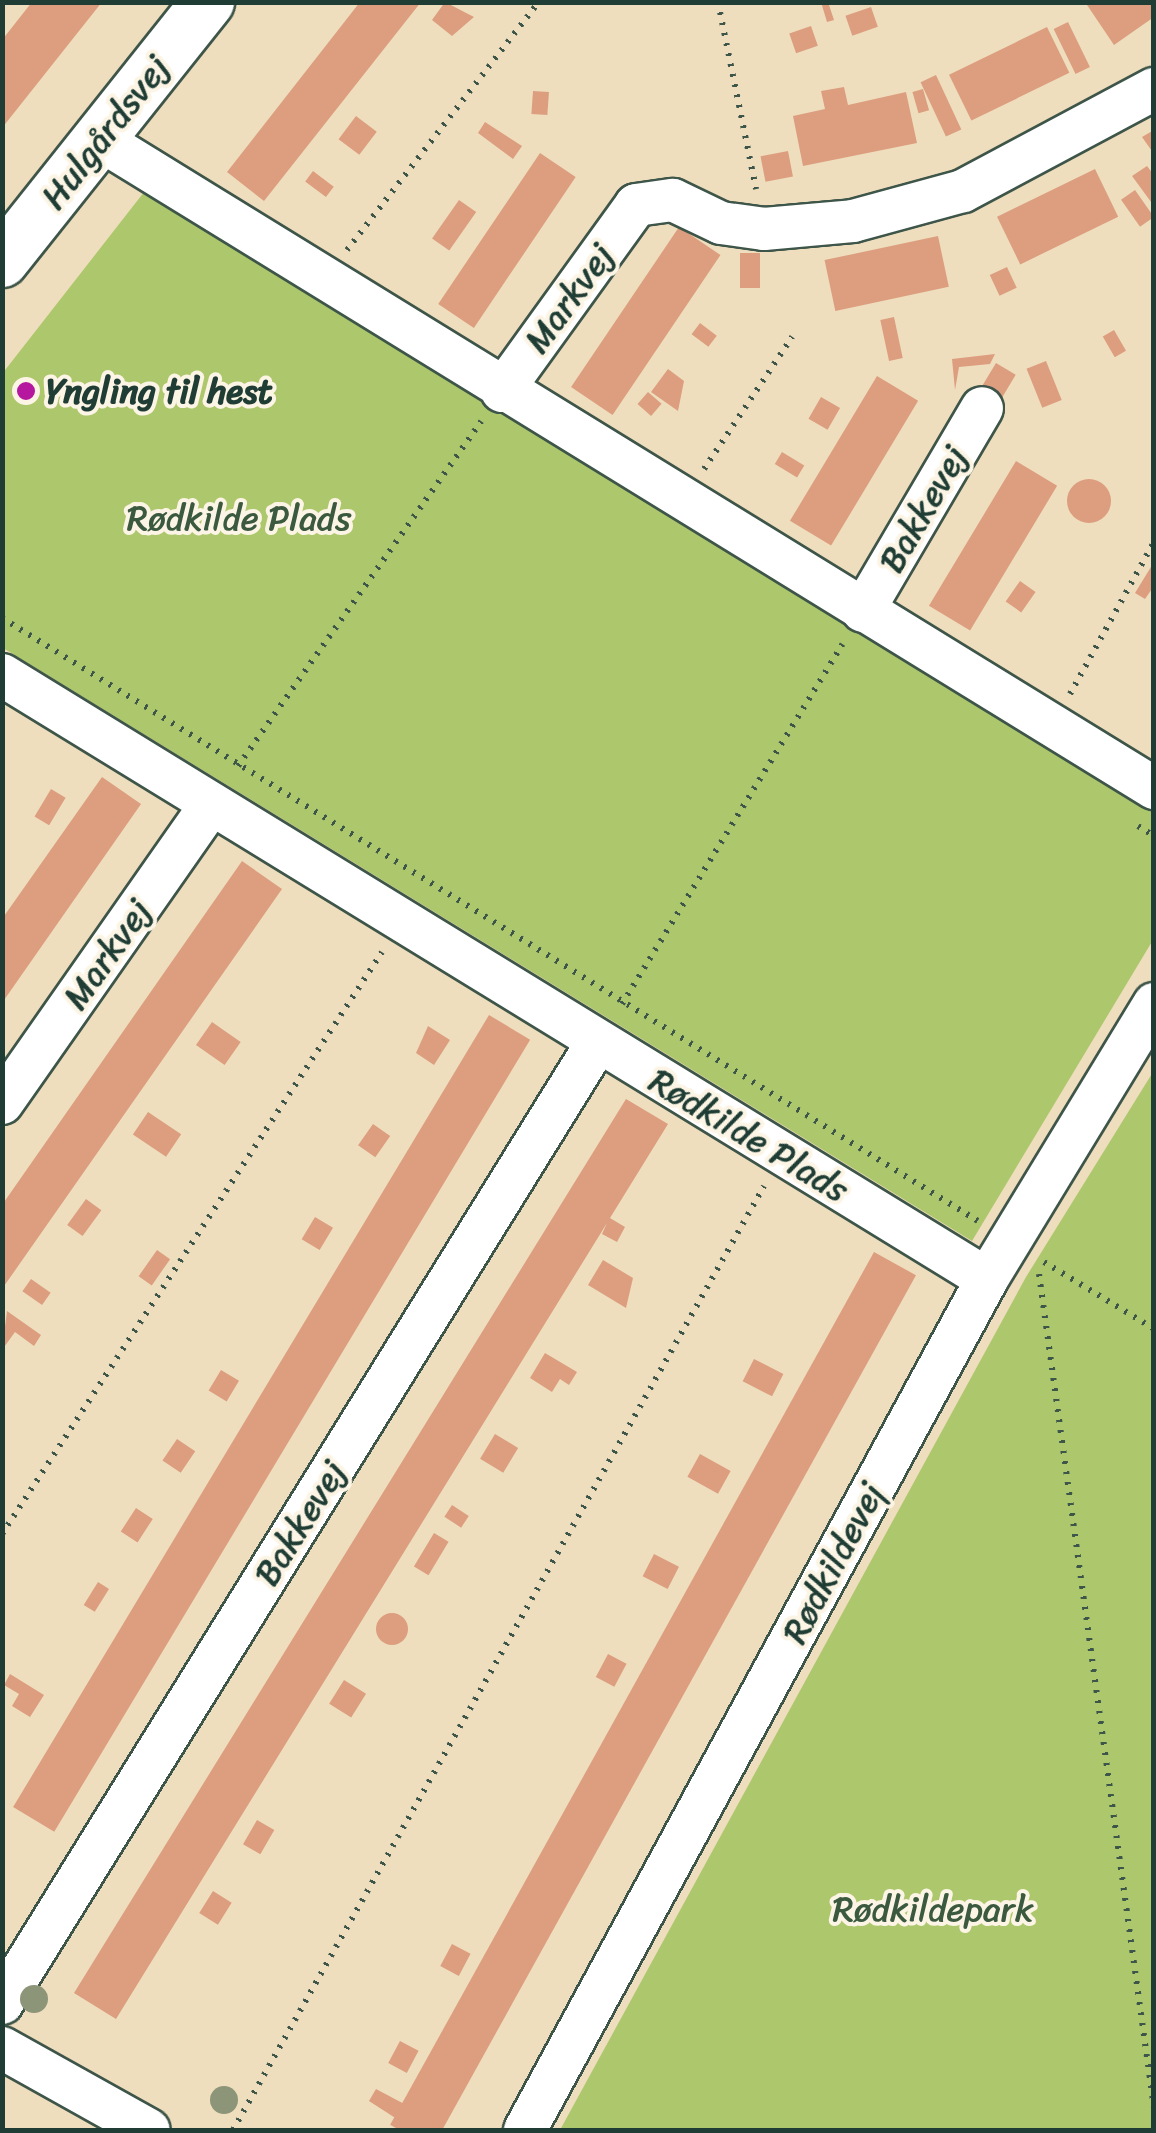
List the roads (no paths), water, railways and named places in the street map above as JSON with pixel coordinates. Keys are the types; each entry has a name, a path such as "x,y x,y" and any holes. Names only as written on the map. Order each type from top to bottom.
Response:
{"main road":[{"name":"Hulgårdsvej","path":"2,262 208,2"}],"street":[{"name":"Markvej","path":"502,392 636,205 673,200 721,223 764,230 853,221 963,191 1154,89"},
{"path":"99,139 322,282 1154,788"},
{"name":"Bakkevej","path":"863,611 982,408"},
{"name":"Rødkilde Plads","path":"2,674 598,1043 987,1278"},
{"name":"Markvej","path":"2,1104 211,804"},
{"name":"Rødkildevej","path":"525,2130 987,1278 1154,1004"},
{"name":"Bakkevej","path":"2,2003 598,1043"},
{"path":"2,2048 149,2130"}],"place":[{"name":"Yngling til hest","path":"26,391"}],"park label":[{"name":"Rødkildepark","path":"933,1909"}]}
